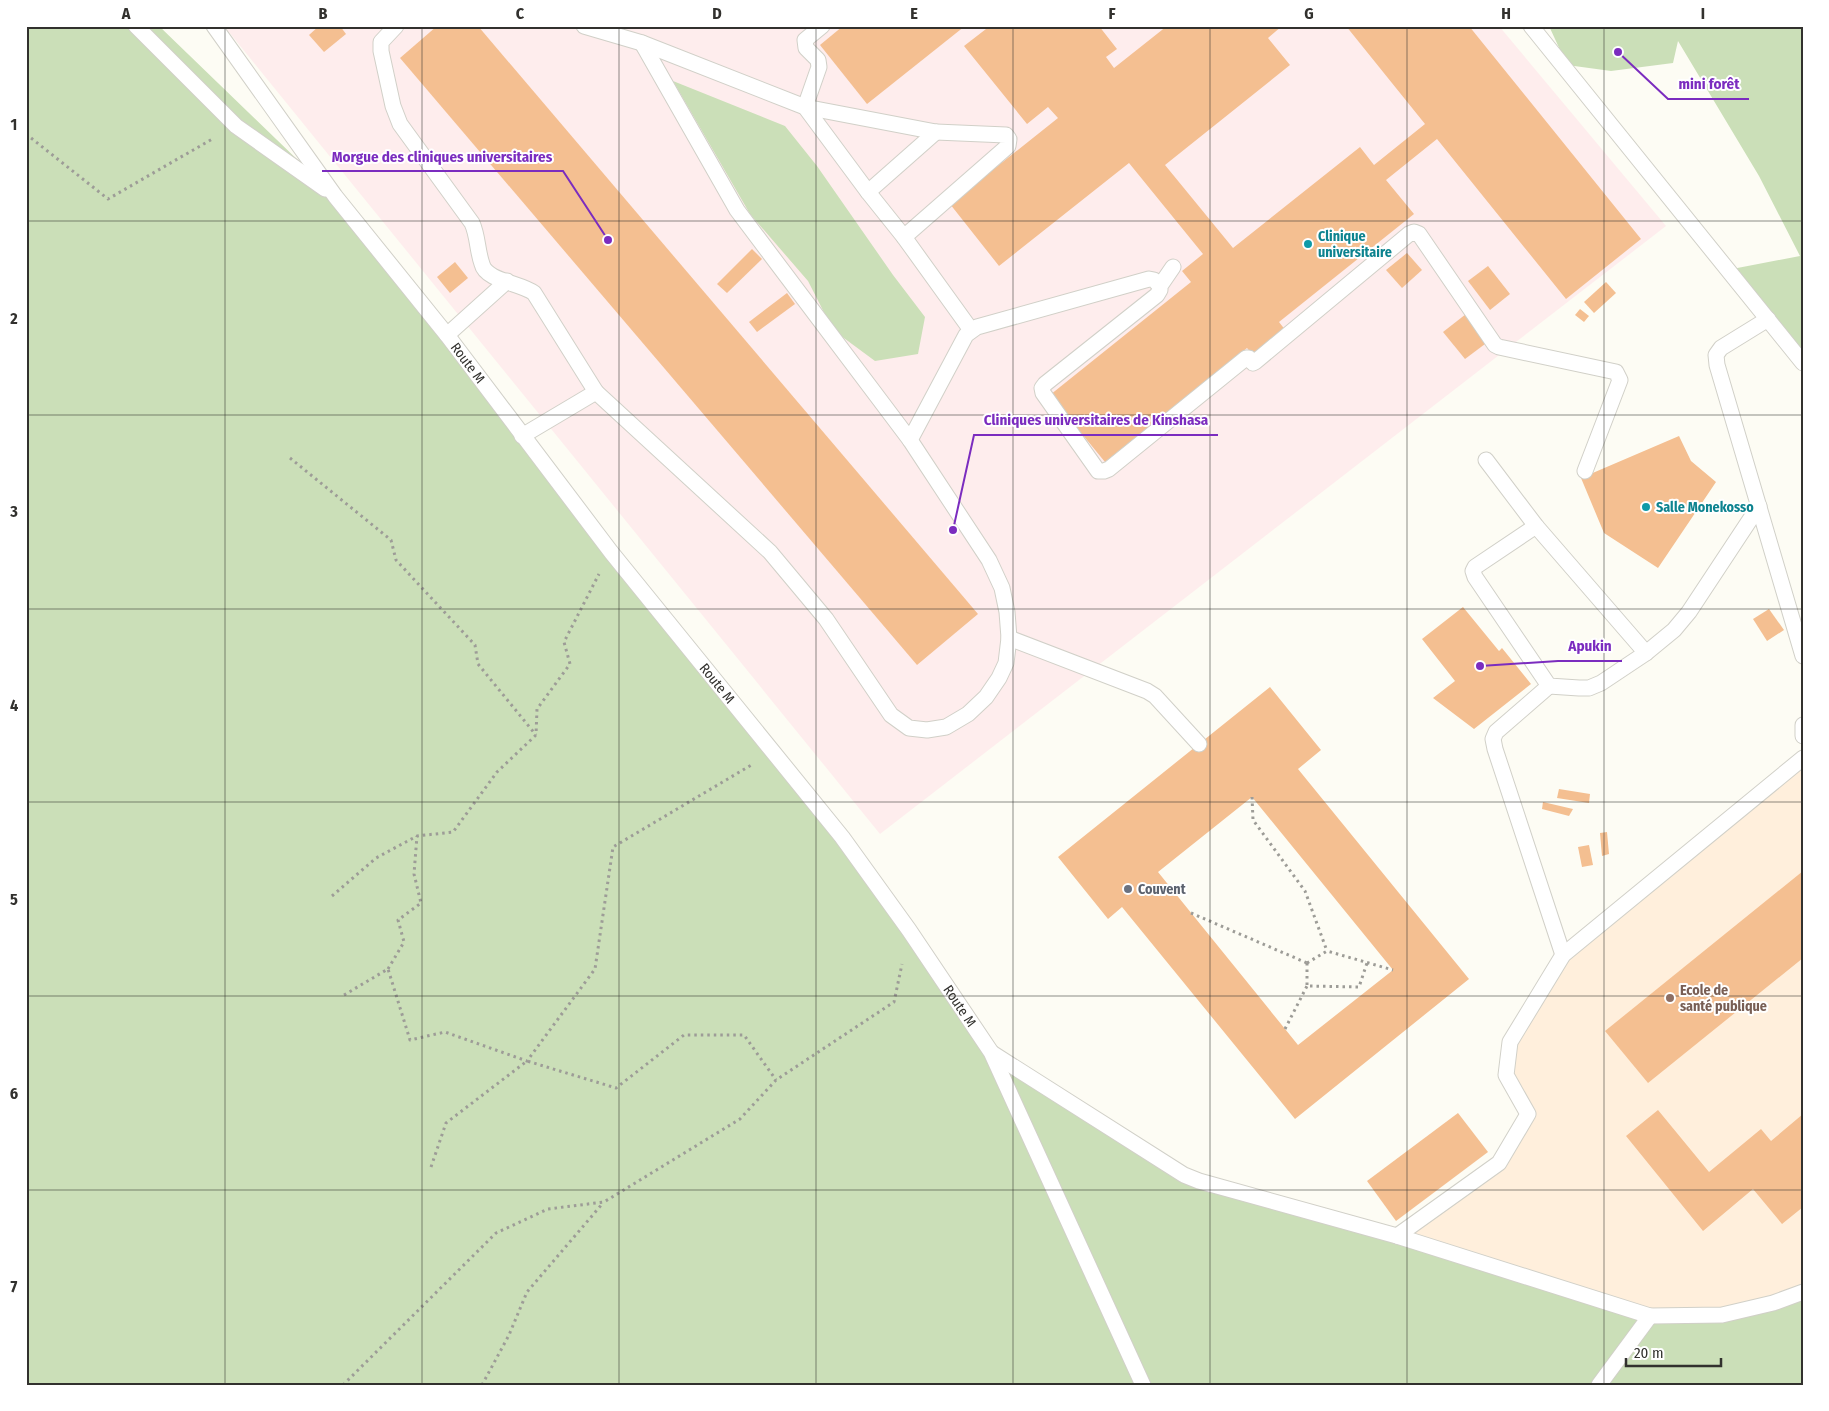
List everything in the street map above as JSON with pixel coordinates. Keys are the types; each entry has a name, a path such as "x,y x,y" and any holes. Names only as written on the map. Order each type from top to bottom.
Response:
{"lane":[{"path":"136,26 236,126 335,196"},
{"name":"Route M","path":"214,26 335,196 447,335 611,552 842,837 910,930 991,1052 1143,1385"},
{"path":"396,26 381,42 381,51 396,116 472,223 476,231 481,264 484,271 534,293 596,392 770,552 826,619 891,715 909,728 926,730 946,727 968,714 986,697 999,678 1006,663 1009,638 1007,612 1002,588 989,560 910,440 737,210 642,43"},
{"path":"584,26 642,43 805,107 936,132 1006,135 1009,139 1008,146 904,237"},
{"path":"805,107 819,67 818,60 806,48 805,40 822,26"},
{"path":"1531,26 1654,181 1803,363"},
{"path":"805,107 904,237 971,330"},
{"path":"868,192 936,132"},
{"path":"1173,267 1160,286 1157,295 1044,384 1042,388 1043,393 1098,471 1109,469 1246,358 1249,358 1253,363 1256,362 1409,234 1414,232 1419,234 1499,347 1616,372 1619,376 1620,380 1585,471"},
{"path":"910,440 966,335 971,330 976,327 1149,279 1154,280 1160,286"},
{"path":"447,335 507,282"},
{"path":"1768,319 1721,348 1716,355 1717,365 1803,656"},
{"path":"522,436 596,392"},
{"path":"1486,460 1536,526 1646,653"},
{"path":"1563,955 1494,749 1496,732 1549,686 1589,688 1601,683 1646,653 1674,630 1689,612 1758,506"},
{"path":"1536,526 1475,567 1473,572 1549,686"},
{"path":"1009,638 1147,691 1155,696 1199,744"},
{"path":"1803,725 1803,736"},
{"path":"1397,1236 1499,1163 1528,1114 1506,1075 1510,1042 1563,955 1803,758"},
{"path":"991,1052 1184,1175 1199,1181 1397,1236 1650,1316 1722,1315 1773,1303 1803,1292"},
{"path":"1599,1385 1650,1316"}],"path":[{"path":"26,134 108,199 236,126"},
{"path":"290,458 391,540 396,560 475,645 478,664 536,736"},
{"path":"332,896 376,858 417,836 453,832 497,772 536,736 537,709 570,664 564,642 611,552"},
{"path":"431,1167 446,1123 527,1061 595,969 613,847 773,752"},
{"path":"1252,797 1253,820 1305,891 1327,951"},
{"path":"344,995 388,969 404,942 398,920 421,903 414,874 417,836"},
{"path":"1191,913 1307,963"},
{"path":"482,1385 508,1335 527,1292 604,1202 740,1119 776,1080 894,1002 910,930"},
{"path":"1307,963 1327,951 1392,970"},
{"path":"1285,1029 1307,986 1307,963"},
{"path":"1307,986 1359,987 1367,963"},
{"path":"388,969 410,1040 446,1032 527,1061 616,1088 684,1035 744,1035 776,1080"},
{"path":"343,1385 390,1336 496,1233 548,1209 604,1202"}],"shaded area":[{"path":"224,26 1499,26 1666,226 880,834"},
{"name":"Ecole de santé publique","path":"1803,758 1803,1292 1773,1303 1650,1316 1397,1236 1499,1163 1528,1114 1506,1075 1510,1042 1563,955"}],"green space":[{"path":"26,26 159,26 335,196 773,752 991,1052 1199,1181 1650,1316 1722,1315 1803,1292 1803,1385 26,1385"},
{"path":"1549,26 1803,26 1803,364 1727,270 1800,256 1759,176 1678,41 1673,63 1611,71 1567,65"},
{"path":"673,81 785,126 817,166 893,275 925,317 918,354 875,361 833,330 808,281 750,214"}],"building":[{"path":"319,26 340,26 346,34 324,52 309,35"},
{"path":"437,26 478,26 978,614 917,665 400,58"},
{"path":"843,26 965,26 867,104 820,45"},
{"name":"Clinique universitaire","path":"983,26 1099,26 1117,49 1106,57 1114,68 1167,26 1282,26 1268,38 1290,65 1165,165 1233,248 1360,147 1374,165 1425,124 1346,26 1469,26 1641,239 1566,299 1437,139 1386,180 1414,214 1279,322 1286,331 1254,356 1247,348 1105,462 1050,395 1191,282 1182,271 1203,254 1129,163 999,266 950,204 1058,118 1048,107 1027,124 964,46 986,29"},
{"path":"752,249 762,259 727,293 717,284"},
{"path":"1407,253 1422,270 1402,288 1386,270"},
{"path":"455,262 468,278 450,293 437,277"},
{"path":"1488,266 1510,294 1490,310 1468,281"},
{"path":"1606,282 1616,293 1594,313 1584,302"},
{"path":"787,293 795,304 757,332 749,322"},
{"path":"1475,307 1497,335 1465,359 1443,332"},
{"path":"1580,309 1589,316 1584,322 1575,315"},
{"name":"Salle Monekosso","path":"1679,436 1691,461 1716,482 1658,568 1604,533 1581,478"},
{"path":"1463,607 1499,651 1502,648 1531,684 1474,729 1433,698 1455,681 1422,639"},
{"path":"1769,609 1784,630 1767,641 1753,619"},
{"name":"Couvent","path":"1270,687 1321,750 1298,769 1469,979 1295,1119 1122,907 1108,919 1058,857","holes":["1252,797 1393,970 1298,1045 1158,872"]},
{"path":"1559,789 1590,794 1589,803 1557,798"},
{"path":"1543,802 1573,809 1569,816 1542,809"},
{"path":"1607,832 1609,854 1602,856 1600,833"},
{"path":"1589,845 1593,865 1582,867 1578,847"},
{"path":"1803,871 1803,958 1648,1083 1605,1031"},
{"path":"1658,1110 1709,1172 1761,1129 1771,1141 1803,1114 1803,1207 1782,1224 1753,1189 1703,1231 1626,1136"},
{"path":"1458,1113 1488,1152 1396,1221 1367,1181"}],"place":[{"name":"mini forêt","path":"1618,52"},
{"name":"Morgue des cliniques universitaires","path":"608,240"},
{"name":"Clinique universitaire","path":"1308,244"},
{"name":"Salle Monekosso","path":"1646,507"},
{"name":"Cliniques universitaires de Kinshasa","path":"953,530"},
{"name":"Apukin","path":"1480,666"},
{"name":"Couvent","path":"1128,889"},
{"name":"Ecole de santé publique","path":"1670,998"}]}
